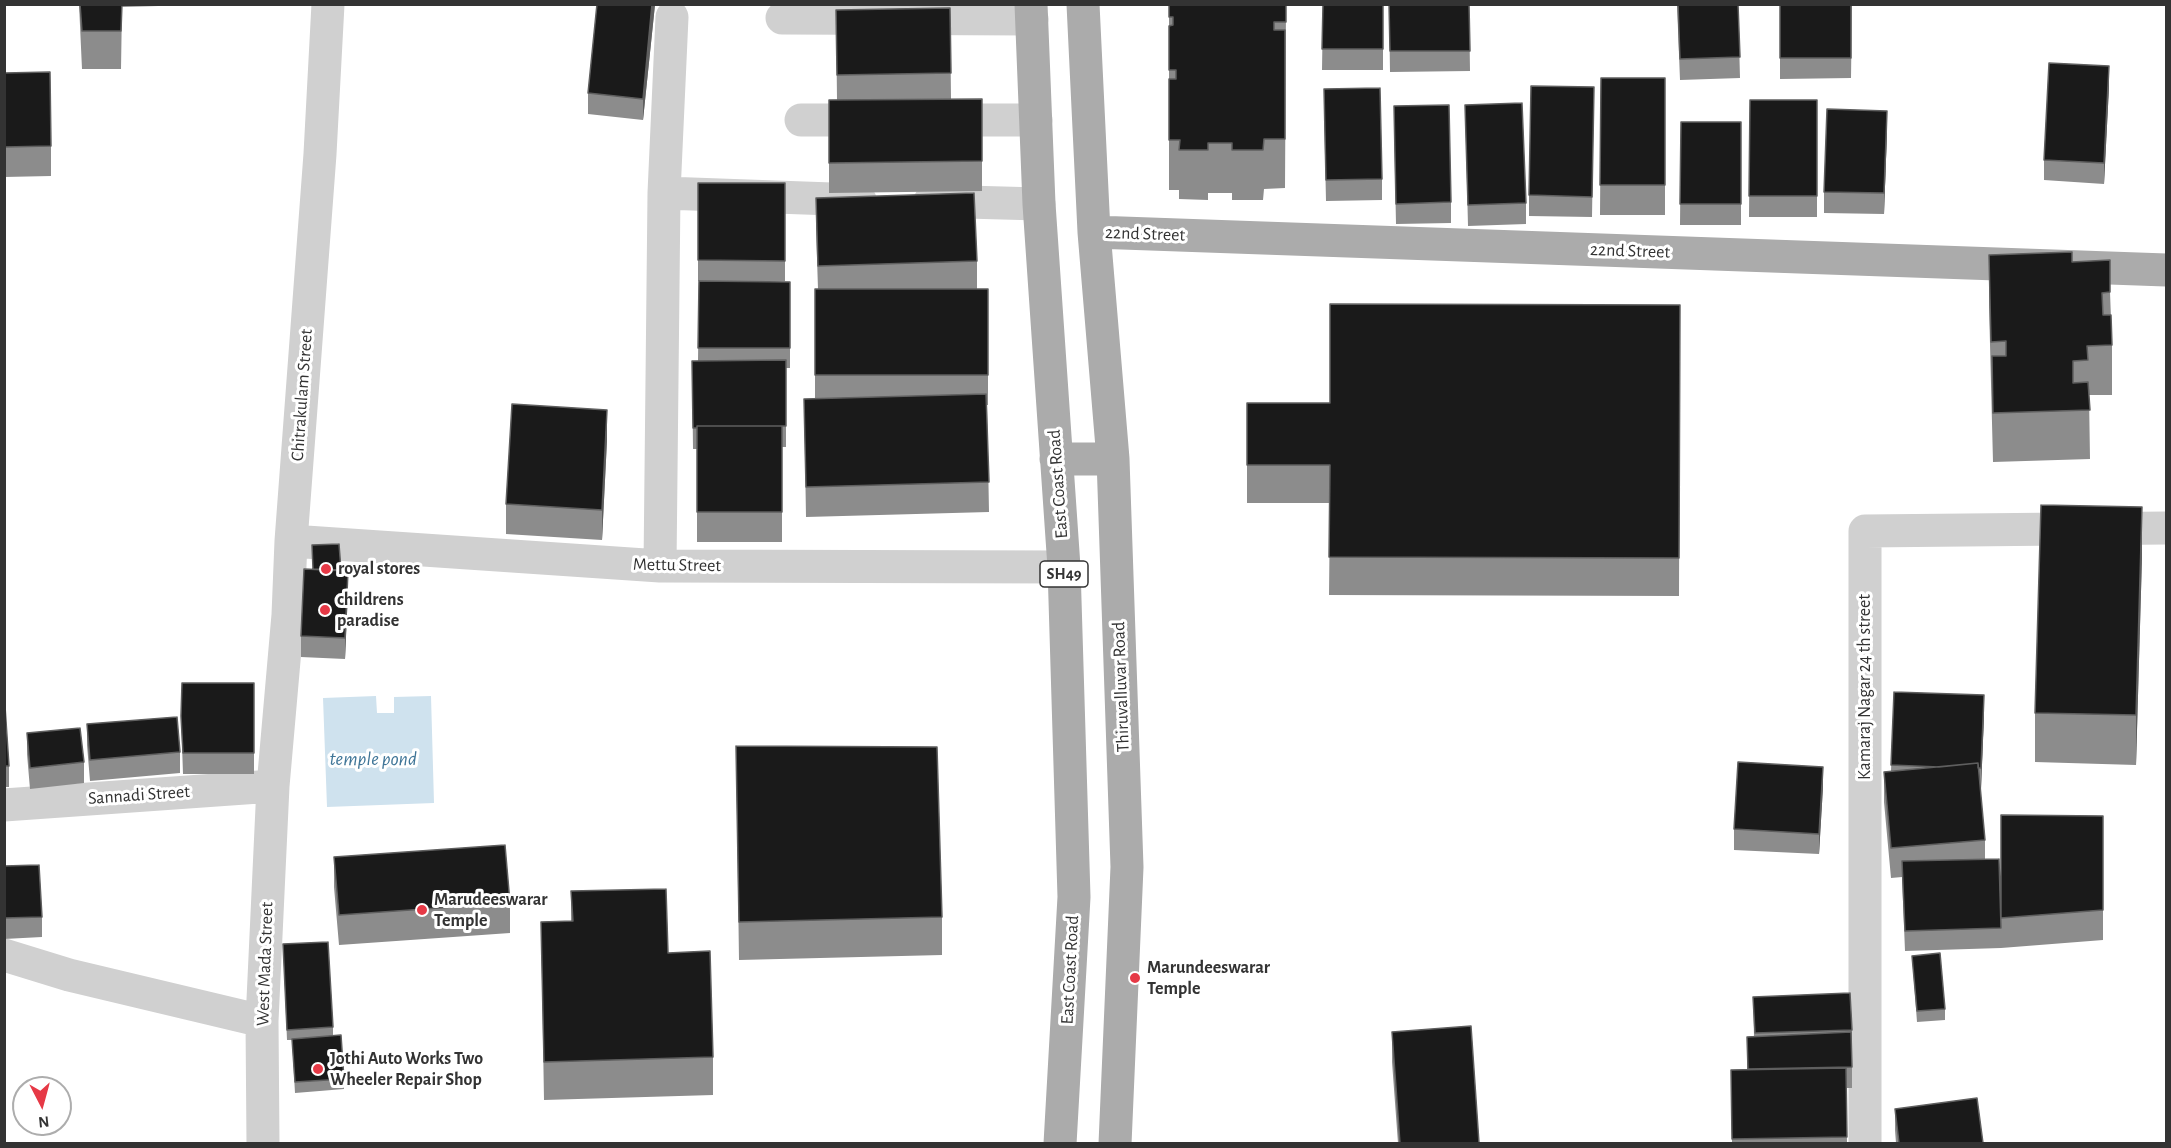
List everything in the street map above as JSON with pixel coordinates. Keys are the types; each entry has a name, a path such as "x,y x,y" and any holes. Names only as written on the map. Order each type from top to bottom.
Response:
{"main road":[{"path":"1083,4 1094,232"},
{"name":"East Coast Road","path":"1031,12 1040,204 1064,567 1074,897 1060,1143"},
{"name":"22nd Street","path":"1094,232 2166,270"},
{"name":"Thiruvalluvar Road","path":"1094,232 1113,459 1127,867 1115,1143"},
{"path":"1056,459 1113,459"}],"street":[{"name":"Chitrakulam Street","path":"273,786 288,615 291,541 320,154 328,4"},
{"path":"782,18 1031,12"},
{"path":"660,566 664,193 672,17"},
{"path":"801,120 1036,120"},
{"path":"664,193 1040,204"},
{"name":"Kamaraj Nagar 24 th street","path":"1865,1143 1865,531 2166,528"},
{"name":"Mettu Street","path":"291,541 660,566 1064,567"},
{"name":"Sannadi Street","path":"4,805 273,786"},
{"name":"West Mada Street","path":"263,1143 262,1021 273,786"},
{"path":"4,955 69,975 262,1021"}],"water":[{"name":"temple pond","path":"376,696 377,713 394,713 394,697 431,696 434,803 327,807 323,698"}],"building":[{"path":"80,4 122,4 121,31 82,31"},
{"path":"597,4 652,4 643,99 588,93"},
{"path":"1169,4 1286,4 1286,22 1274,22 1274,30 1285,30 1285,139 1264,139 1263,150 1232,150 1232,143 1208,143 1208,150 1179,150 1180,140 1169,140 1169,79 1176,79 1176,70 1169,70 1169,26 1173,25 1173,17 1169,17"},
{"path":"1323,4 1383,4 1383,49 1322,49"},
{"path":"1389,4 1469,4 1470,51 1390,51"},
{"path":"1678,4 1738,4 1740,57 1680,59"},
{"path":"1780,4 1851,4 1851,58 1780,58"},
{"path":"950,8 951,73 837,75 836,10"},
{"path":"2049,63 2109,66 2104,163 2044,160"},
{"path":"50,72 51,146 4,147 4,73"},
{"path":"1601,78 1665,78 1665,185 1600,185"},
{"path":"1531,86 1594,87 1592,197 1529,195"},
{"path":"1380,88 1382,179 1326,180 1324,89"},
{"path":"982,99 982,161 829,163 829,100"},
{"path":"1750,100 1817,100 1817,196 1749,196"},
{"path":"1522,103 1526,203 1468,205 1465,105"},
{"path":"1449,105 1451,202 1396,204 1394,106"},
{"path":"1827,109 1887,111 1884,193 1824,192"},
{"path":"1681,122 1741,122 1741,204 1680,204"},
{"path":"698,183 785,183 785,261 698,260"},
{"path":"974,193 977,261 818,266 816,198"},
{"path":"2072,252 2072,262 2110,260 2110,292 2102,293 2103,315 2111,315 2112,345 2087,346 2088,360 2073,361 2073,383 2088,382 2090,410 1993,413 1992,356 2006,356 2006,341 1991,342 1989,255"},
{"path":"699,281 790,282 790,348 698,348"},
{"path":"815,289 988,289 988,375 815,375"},
{"path":"1330,304 1680,305 1679,558 1329,557 1330,465 1247,465 1247,403 1330,403"},
{"path":"786,360 786,426 697,426 693,428 692,361"},
{"path":"986,394 989,482 806,487 804,399"},
{"path":"512,404 607,410 602,510 506,504"},
{"path":"697,426 782,426 782,512 697,512"},
{"path":"2041,505 2142,507 2136,715 2035,713"},
{"path":"339,544 341,570 313,569 312,545"},
{"name":"childrens paradise","path":"304,569 348,571 345,638 301,636"},
{"path":"182,683 254,683 254,753 183,753"},
{"path":"4,691 9,766 4,766"},
{"path":"1894,692 1984,695 1981,768 1978,768 1978,763 1939,767 1891,765"},
{"path":"177,717 180,752 90,760 87,724"},
{"path":"80,728 84,762 30,768 27,733"},
{"path":"736,746 937,747 942,917 739,922"},
{"path":"1738,762 1823,767 1819,834 1734,829"},
{"path":"1978,763 1985,840 1891,848 1884,772"},
{"path":"2001,815 2103,816 2103,910 2001,918"},
{"path":"505,845 510,903 339,915 334,857"},
{"path":"1999,859 2001,928 1905,931 1902,861"},
{"path":"39,865 42,917 4,918 4,866"},
{"name":"Marudeeswarar Temple","path":"666,889 668,953 710,951 713,1057 544,1062 541,922 573,921 571,891"},
{"path":"328,942 333,1027 287,1030 283,944"},
{"path":"1940,953 1945,1009 1917,1011 1912,956"},
{"path":"1850,993 1852,1030 1755,1033 1753,997"},
{"path":"1471,1026 1479,1143 1400,1143 1392,1032"},
{"path":"1851,1032 1852,1067 1748,1069 1747,1037"},
{"name":"Jothi Auto Works Two Wheeler Repair Shop","path":"341,1035 344,1079 295,1082 292,1039"},
{"path":"1846,1068 1847,1137 1732,1139 1731,1070"},
{"path":"1977,1098 1983,1143 1899,1143 1895,1109"}],"place":[{"name":"royal stores","path":"326,569"},
{"name":"childrens paradise","path":"325,610"},
{"name":"Marudeeswarar Temple","path":"422,910"},
{"name":"Marundeeswarar Temple","path":"1135,978"},
{"name":"Jothi Auto Works Two Wheeler Repair Shop","path":"318,1069"}]}
